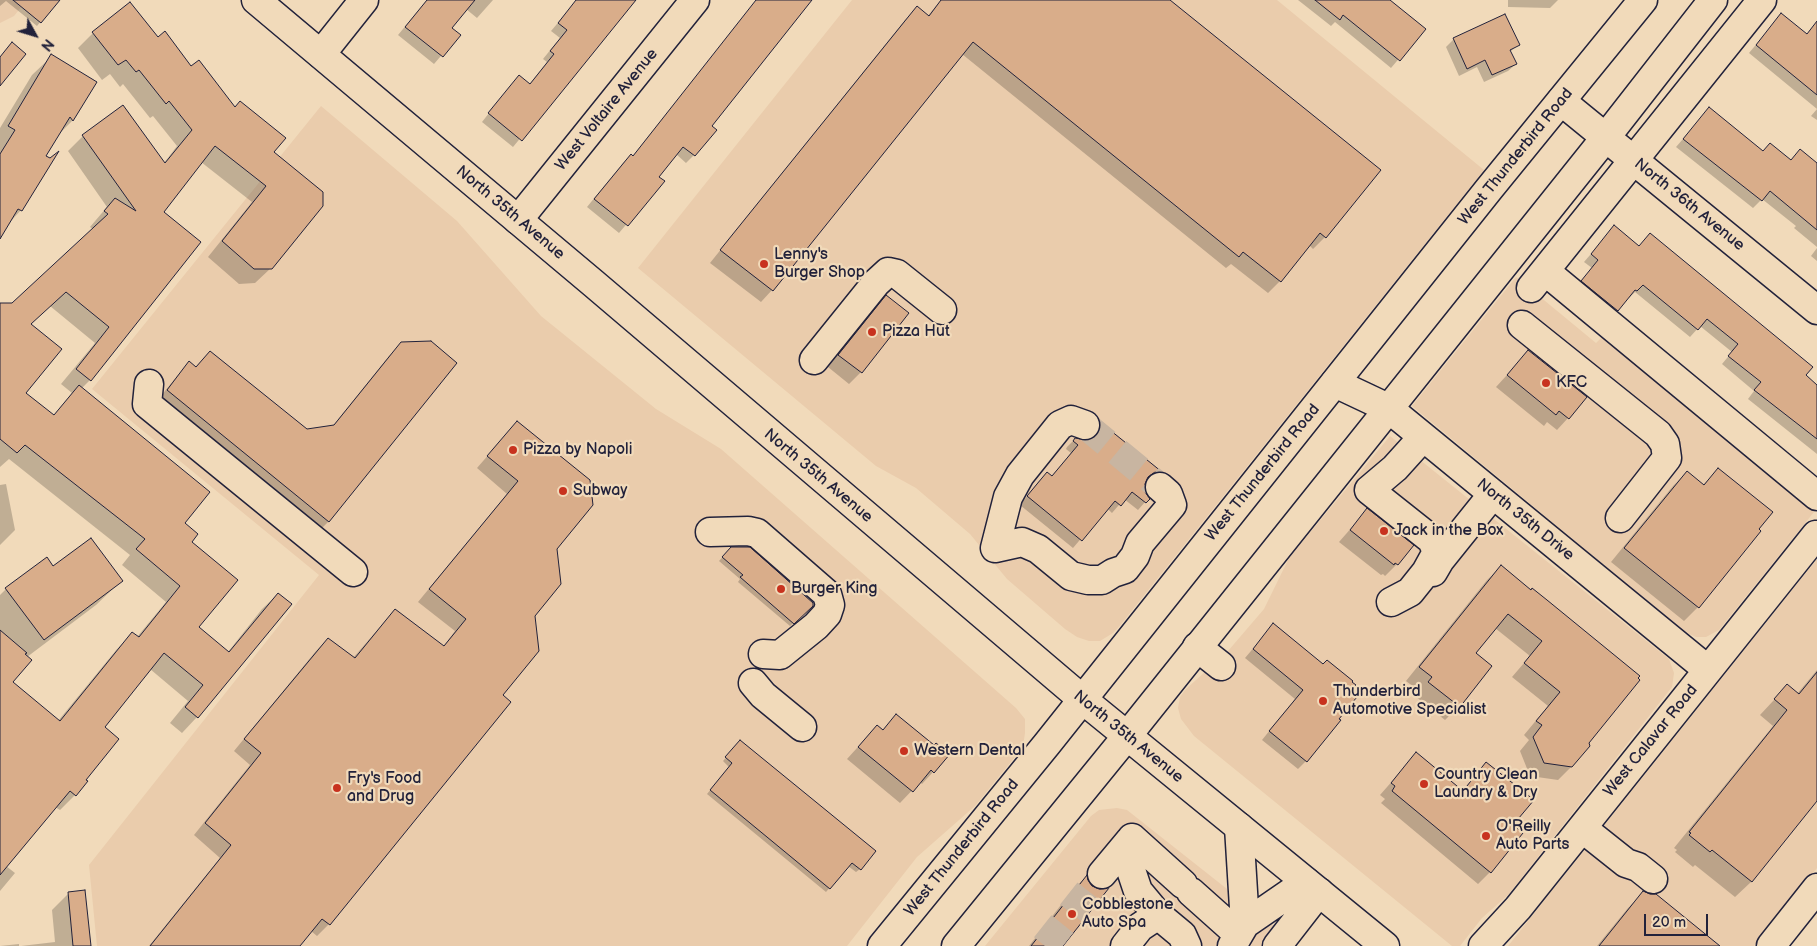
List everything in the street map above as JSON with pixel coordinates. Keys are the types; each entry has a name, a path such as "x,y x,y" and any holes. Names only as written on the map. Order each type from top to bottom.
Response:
{"main road":[{"name":"North 35th Avenue","path":"256,0 518,220 1082,700 1386,946"},
{"path":"321,54 364,0"},
{"name":"West Voltaire Avenue","path":"518,220 695,0"},
{"name":"West Thunderbird Road","path":"882,946 1082,700 1643,0"},
{"path":"956,946 1127,736 1606,137 1713,0"},
{"path":"1762,0 1538,279 1817,496"},
{"name":"North 36th Avenue","path":"1561,100 1817,310"},
{"path":"814,360 876,283 888,272 897,274 942,310"},
{"path":"1522,325 1658,434 1665,444 1666,458 1620,518"},
{"name":"North 35th Drive","path":"1335,383 1388,408 1708,670"},
{"path":"149,384 147,404 352,572"},
{"path":"1086,425 1071,420 1060,425 1020,475 1008,497 995,548 1022,542 1038,549 1071,576 1088,580 1102,580 1113,573 1125,569 1135,556 1140,543 1172,505 1168,494 1160,486"},
{"path":"1423,437 1396,468 1369,490 1432,540 1437,552 1426,572 1410,592 1391,602 1396,605 1413,597 1493,494"},
{"path":"710,532 748,531 757,533 827,594 830,605 827,614 816,626 780,655 762,654"},
{"name":"West Calavar Road","path":"1483,946 1518,908 1816,535"},
{"path":"1198,647 1222,666"},
{"path":"753,683 763,695 802,727"},
{"path":"1238,935 1239,827"},
{"path":"1582,828 1626,863 1638,867 1654,879"},
{"path":"1132,838 1238,935"},
{"path":"1102,874 1132,838"},
{"path":"1132,838 1130,867 1138,891 1158,916 1182,935 1187,946"},
{"path":"1238,935 1312,887"},
{"path":"1277,946 1312,887"},
{"path":"1771,946 1817,888"},
{"path":"1125,946 1140,927 1158,916"}],"shaded area":[{"path":"0,0 27,0 14,16 0,23"},
{"path":"852,0 1277,0 1484,170 1118,628 1100,641 1089,641 1077,637 1065,629 1007,579 970,534 916,488 876,466 638,268"},
{"path":"321,106 457,221 541,316 656,409 721,449 1016,708 1025,719 1023,746 1015,757 975,806 917,857 847,946 97,946 89,865 319,575 92,389"},
{"path":"1516,277 1596,343 1602,337 1814,512 1719,630 1706,637 1696,637 1685,632 1412,406"},
{"path":"1390,436 1669,659 1674,673 1672,687 1508,895 1482,918 1460,946 1452,946 1194,736 1181,719 1178,708 1180,697 1185,690 1228,651 1264,609 1289,558"},
{"path":"1817,559 1817,868 1754,946 1508,946"},
{"path":"1117,808 1127,810 1279,930 1267,946 985,946 1091,816 1099,810"}],"building":[{"path":"13,0 60,0 41,23"},
{"path":"427,0 475,0 452,28 461,35 443,57 405,27"},
{"path":"576,0 636,0 522,141 488,113 519,75 530,84 554,54 550,51 567,30 558,23"},
{"path":"756,0 812,0 712,126 717,130 695,156 683,147 659,177 665,181 628,226 594,199 631,154 633,156"},
{"path":"941,0 1170,0 1381,170 1326,238 1320,233 1281,282 1243,252 1239,257 973,42 773,291 720,250 917,6 929,16"},
{"path":"1315,0 1390,0 1426,29 1400,61 1343,15 1340,20"},
{"path":"130,2 158,37 165,31 191,66 199,60 235,107 240,101 286,138 274,152 323,192 323,206 272,269 254,269 222,241 266,186 215,146 164,212 201,242 91,381 76,369 109,327 66,292 31,324 62,349 26,393 54,415 79,385 210,492 185,523 198,534 192,542 238,580 199,627 229,652 278,593 292,604 198,718 185,707 203,685 164,653 105,727 119,739 86,780 88,781 76,796 70,791 0,875 0,630 27,653 25,654 32,660 13,682 60,721 132,632 139,637 180,586 136,549 145,539 25,445 17,453 0,439 0,303 12,303 108,214 104,211 115,198 136,211 82,135 123,105 165,163 192,130 169,101 166,104 139,70 136,72 126,60 118,65 92,32"},
{"path":"1781,13 1807,34 1817,21 1817,95 1756,45"},
{"path":"1505,14 1520,45 1510,50 1517,64 1492,75 1485,60 1467,69 1453,38"},
{"path":"12,42 26,54 0,86 0,57"},
{"path":"51,54 97,82 73,121 70,117 46,156 50,158 59,151 22,211 18,209 0,239 0,154 15,130 8,126"},
{"path":"1709,107 1763,151 1770,143 1791,160 1800,149 1817,163 1817,230 1770,191 1762,201 1683,139"},
{"path":"1614,225 1639,246 1650,233 1813,367 1806,375 1817,385 1817,439 1754,390 1761,382 1728,356 1738,344 1707,319 1698,330 1643,285 1637,291 1635,290 1618,311 1581,281 1598,260 1591,254"},
{"name":"Pizza Hut","path":"886,295 909,313 862,373 838,355"},
{"path":"431,341 457,363 329,522 167,390 189,361 196,367 210,351 307,429 334,425 401,342"},
{"name":"KFC","path":"1528,350 1587,397 1569,419 1559,411 1556,415 1507,375"},
{"name":"Fry's Food and Drug","path":"517,421 590,480 593,505 557,549 561,584 535,616 539,651 503,695 511,702 330,925 322,919 300,946 150,946 231,845 205,823 261,753 244,739 328,638 355,658 395,609 444,646 466,619 429,589 518,481 487,456"},
{"path":"1100,422 1162,472 1155,472 1148,477 1145,484 1145,492 1150,499 1146,503 1132,492 1121,506 1115,501 1082,541 1027,496 1047,472 1052,476 1078,445 1073,441 1075,438 1087,440 1095,437 1099,431"},
{"path":"1718,468 1773,512 1759,529 1761,531 1699,608 1624,548 1687,471 1704,485"},
{"name":"Jack in the Box","path":"1367,508 1414,545 1398,565 1395,563 1394,565 1350,530"},
{"path":"91,538 123,581 44,640 5,588 47,557 53,566"},
{"name":"Burger King","path":"731,547 750,547 813,603 813,606 794,624 740,577 743,575 722,557"},
{"path":"1501,565 1640,676 1638,678 1640,680 1572,767 1544,763 1533,737 1542,725 1536,721 1560,692 1524,663 1542,641 1508,614 1476,653 1492,666 1460,707 1428,682 1432,677 1419,667"},
{"path":"1273,623 1323,664 1327,660 1353,681 1356,685 1354,687 1361,692 1307,762 1269,731 1303,690 1253,649"},
{"path":"1817,672 1817,801 1752,882 1712,850 1710,852 1689,835 1691,833 1689,832 1787,710 1774,699 1787,684 1799,694"},
{"name":"Western Dental","path":"896,714 934,745 936,743 950,754 934,773 931,770 913,792 858,747 877,725 883,730"},
{"path":"740,740 876,851 861,870 852,863 830,889 710,790 732,763 725,757"},
{"path":"1416,752 1463,791 1486,762 1534,800 1513,825 1523,833 1491,873 1392,791 1395,786 1391,783"},
{"name":"Cobblestone Auto Spa","path":"1087,875 1092,886 1100,889 1109,888 1063,946 1031,946"},
{"path":"85,890 91,946 73,946 68,892"},
{"path":"1643,891 1656,894 1720,946 1599,946"}],"tunnel":[{"path":"1085,425 1160,487"},
{"path":"1045,946 1102,874"}],"place":[{"name":"Lenny's Burger Shop","path":"764,264"},
{"name":"Pizza Hut","path":"872,332"},
{"name":"KFC","path":"1546,383"},
{"name":"Pizza by Napoli","path":"513,450"},
{"name":"Subway","path":"563,491"},
{"name":"Jack in the Box","path":"1384,531"},
{"name":"Burger King","path":"781,589"},
{"name":"Thunderbird Automotive Specialist","path":"1323,701"},
{"name":"Western Dental","path":"904,751"},
{"name":"Country Clean Laundry & Dry","path":"1424,784"},
{"name":"Fry's Food and Drug","path":"337,788"},
{"name":"O'Reilly Auto Parts","path":"1486,836"},
{"name":"Cobblestone Auto Spa","path":"1072,914"}]}
